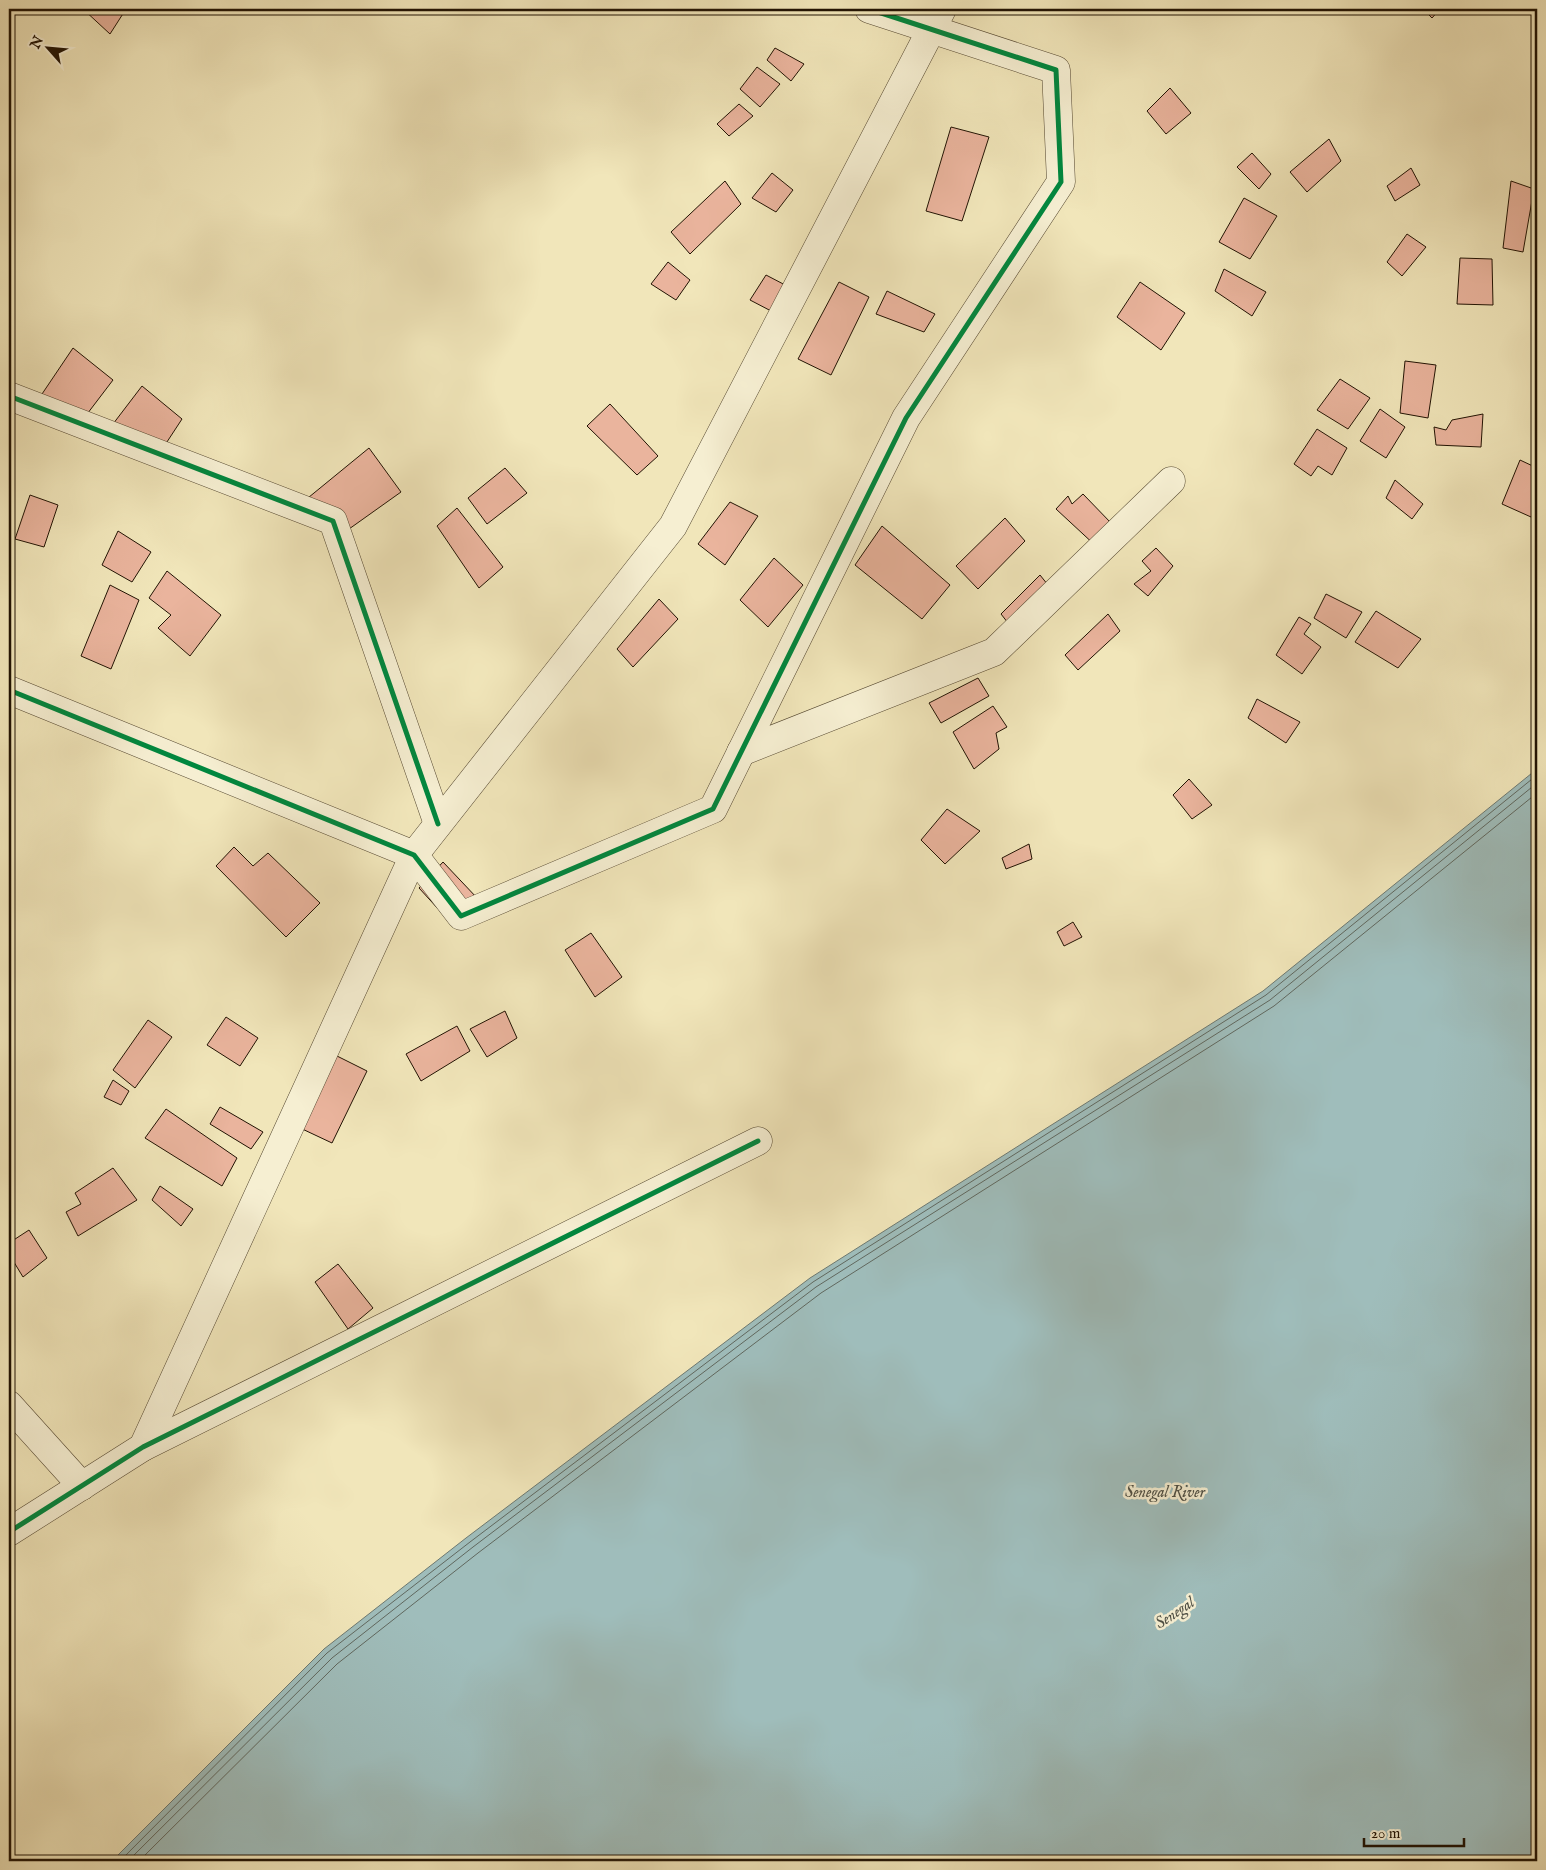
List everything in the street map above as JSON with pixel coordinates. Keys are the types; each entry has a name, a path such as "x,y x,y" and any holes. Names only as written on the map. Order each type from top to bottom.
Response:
{"street":[{"path":"9,690 414,855 461,916 713,809 906,418 1061,182 1056,70 936,19 869,9"},
{"path":"143,1447 414,855 673,526 936,19"},
{"path":"9,396 333,521 438,824"},
{"path":"741,752 994,652 1171,481"},
{"path":"9,1532 143,1447 758,1140"},
{"path":"9,1406 82,1486"}],"water":[{"name":"Senegal River","path":"1537,769 1537,1861 112,1861 324,1649 466,1538 810,1278 1263,991"}],"building":[{"path":"83,9 126,9 110,34"},
{"path":"1423,9 1440,9 1432,18"},
{"path":"775,48 804,64 791,81 767,60"},
{"path":"757,67 780,84 760,107 740,89"},
{"path":"1170,88 1191,113 1166,134 1147,111"},
{"path":"739,104 753,116 729,136 717,124"},
{"path":"951,127 989,137 962,221 926,211"},
{"path":"1329,139 1341,161 1307,192 1290,172"},
{"path":"1252,153 1271,174 1259,189 1237,167"},
{"path":"1411,168 1420,185 1395,201 1387,186"},
{"path":"772,173 793,190 776,212 752,198"},
{"path":"725,181 741,204 690,254 671,232"},
{"path":"1511,181 1534,189 1523,252 1503,248"},
{"path":"1244,198 1277,216 1250,259 1219,242"},
{"path":"1407,234 1426,247 1402,276 1387,262"},
{"path":"1460,258 1492,259 1493,305 1457,304"},
{"path":"668,262 690,280 676,300 651,284"},
{"path":"1224,269 1266,292 1252,316 1215,291"},
{"path":"766,275 789,287 773,312 750,300"},
{"path":"839,282 869,297 831,375 798,359"},
{"path":"1140,282 1185,313 1161,350 1117,317"},
{"path":"887,291 935,314 924,332 876,314"},
{"path":"73,348 113,380 81,422 42,394"},
{"path":"1405,361 1436,365 1428,418 1400,413"},
{"path":"1340,379 1370,398 1348,429 1317,410"},
{"path":"142,386 182,419 163,448 149,435 141,449 113,424"},
{"path":"610,404 658,456 637,475 587,426"},
{"path":"1380,409 1405,427 1386,458 1360,441"},
{"path":"1483,414 1481,447 1436,445 1434,427 1446,430 1452,420"},
{"path":"1317,429 1347,448 1332,475 1318,466 1311,476 1294,464"},
{"path":"369,448 401,492 335,539 303,502"},
{"path":"1520,460 1537,468 1537,502 1531,517 1502,504"},
{"path":"505,468 527,493 487,524 468,498"},
{"path":"1395,480 1423,504 1412,519 1386,498"},
{"path":"1083,494 1112,524 1097,547 1056,509 1068,496 1072,504"},
{"path":"30,495 58,505 44,547 15,539"},
{"path":"730,502 758,516 725,565 698,544"},
{"path":"457,508 503,567 479,588 437,526"},
{"path":"1005,518 1025,541 978,589 956,566"},
{"path":"882,526 950,585 922,619 855,565"},
{"path":"118,531 151,552 132,582 102,565"},
{"path":"1156,548 1173,566 1148,596 1134,584 1151,571 1142,561"},
{"path":"774,558 803,585 768,627 740,600"},
{"path":"167,571 221,615 190,656 158,628 171,615 149,598"},
{"path":"1040,575 1060,600 1019,637 1001,614"},
{"path":"110,585 139,600 111,669 81,656"},
{"path":"1326,594 1362,612 1346,638 1314,618"},
{"path":"659,599 678,619 633,667 617,649"},
{"path":"1376,611 1421,639 1398,668 1355,642"},
{"path":"1108,614 1120,631 1078,670 1065,655"},
{"path":"1299,617 1311,624 1304,634 1321,647 1302,674 1276,655"},
{"path":"978,678 989,696 941,723 929,703"},
{"path":"1257,699 1300,722 1286,743 1248,718"},
{"path":"993,706 1007,727 996,733 999,749 974,769 953,732"},
{"path":"1189,779 1212,805 1192,819 1173,795"},
{"path":"947,809 980,831 945,864 921,840"},
{"path":"1029,844 1032,859 1006,869 1002,858"},
{"path":"234,847 253,866 268,853 320,903 286,937 216,866"},
{"path":"443,862 478,899 451,923 419,888"},
{"path":"1073,922 1082,937 1064,946 1057,932"},
{"path":"591,933 622,977 595,997 565,950"},
{"path":"505,1011 517,1038 487,1057 470,1029"},
{"path":"226,1017 258,1038 240,1066 207,1045"},
{"path":"148,1020 172,1037 135,1088 113,1070"},
{"path":"457,1026 470,1051 421,1081 406,1054"},
{"path":"337,1056 367,1071 332,1143 298,1127"},
{"path":"113,1080 129,1091 121,1105 104,1097"},
{"path":"220,1107 263,1132 251,1149 210,1124"},
{"path":"166,1109 237,1158 222,1186 145,1138"},
{"path":"113,1168 137,1200 78,1236 66,1212 81,1204 75,1193"},
{"path":"160,1186 193,1209 181,1226 152,1200"},
{"path":"29,1230 47,1258 23,1277 9,1254 9,1243"},
{"path":"338,1264 373,1308 348,1329 315,1282"}],"cycle path":[{"path":"9,690 414,855 461,916 713,809 906,418 1061,182 1056,70 869,9"},
{"path":"9,396 333,521 438,824"},
{"path":"9,1532 143,1447 758,1141"}],"water label":[{"name":"Senegal","path":"1174,1612"}]}
